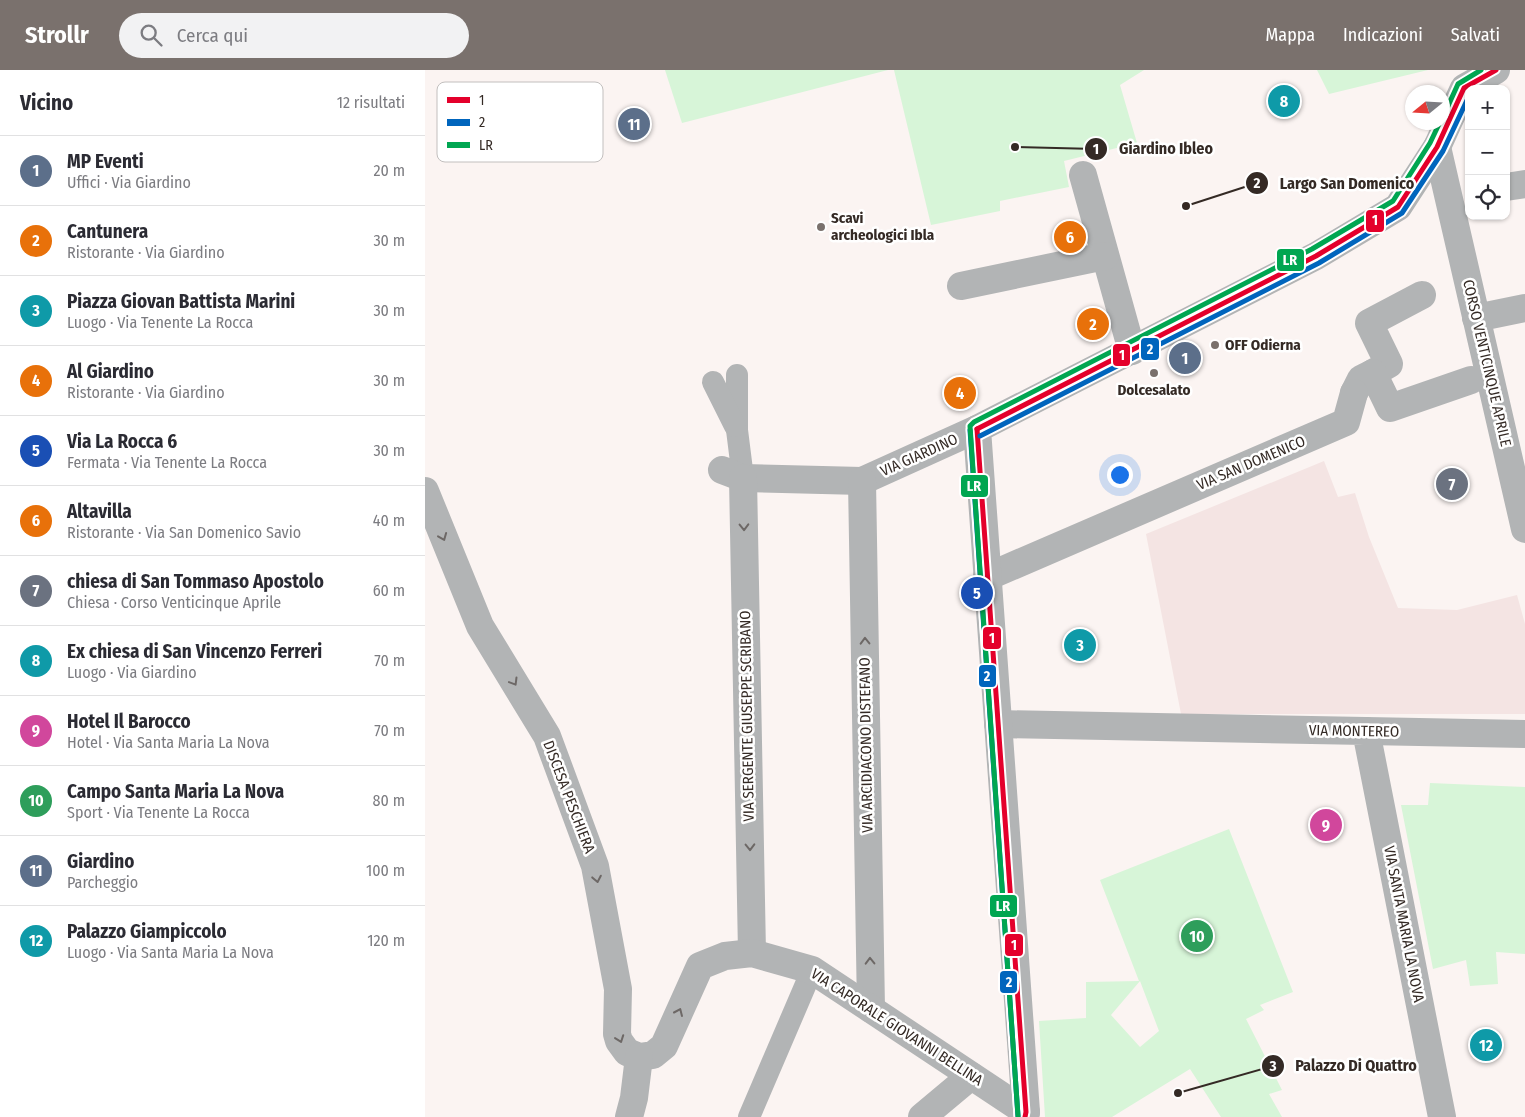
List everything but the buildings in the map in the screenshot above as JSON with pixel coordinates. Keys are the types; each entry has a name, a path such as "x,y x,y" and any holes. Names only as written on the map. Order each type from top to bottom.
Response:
{"street":[{"name":"VIA GIARDINO","path":"733,474 862,480 977,429 1316,256 1398,208 1437,146 1464,88 1488,74"},
{"name":"CORSO VENTICINQUE APRILE","path":"1437,146 1459,195 1476,318 1525,529"},
{"path":"1083,175 1097,258 1132,350"},
{"path":"1510,186 1525,184"},
{"path":"961,286 1097,258"},
{"name":"VIA SAN DOMENICO","path":"987,577 1346,422 1354,393 1361,379 1389,364 1369,324 1422,296"},
{"path":"1476,318 1525,308"},
{"path":"1373,373 1390,408 1471,380"},
{"path":"977,429 1025,1115"},
{"name":"VIA SERGENTE GIUSEPPE SCRIBANO","path":"733,474 752,953"},
{"name":"VIA ARCIDIACONO DISTEFANO","path":"862,480 871,1009"},
{"name":"DISCESA PESCHIERA","path":"425,492 480,626 547,736 595,866 618,989 617,1034 619,1041 627,1052 639,1057"},
{"name":"VIA MONTEREO","path":"998,724 1525,734"},
{"name":"VIA SANTA MARIA LA NOVA","path":"1367,731 1442,1117"},
{"name":"VIA CAPORALE GIOVANNI BELLINA","path":"639,1057 653,1055 664,1046 700,966 725,956 752,953 812,970 971,1076 1025,1115"},
{"path":"629,1117 639,1057"},
{"path":"921,1117 971,1076"}],"lane":[{"path":"733,474 737,430 737,375"},
{"path":"713,382 737,430"},
{"path":"749,1117 812,970"}],"shaded area":[{"path":"1324,461 1338,497 1355,493 1369,537 1398,608 1457,610 1517,595 1525,624 1525,714 1181,714 1146,534"}],"green space":[{"path":"665,70 888,70 682,123"},
{"path":"894,70 1144,70 1120,85 1137,143 1064,161 1069,187 1000,201 1000,211 931,225"},
{"path":"1317,70 1428,70 1329,94"},
{"path":"1430,783 1525,787 1525,954 1496,952 1498,984 1470,986 1466,960 1433,969 1401,805 1428,805"},
{"path":"1229,829 1293,992 1260,1005 1264,1010 1246,1019 1282,1090 1269,1094 1282,1117 1221,1117 1190,1069 1112,1117 1045,1117 1039,1021 1086,1018 1086,982 1139,981 1100,880","holes":["1140,981 1159,1031 1140,1047 1111,1015"]}],"transit line":[{"name":"LR","path":"1450,102 1458,84 1481,70"},
{"name":"1","path":"977,429 1316,256 1398,207 1437,147 1464,88 1496,70"},
{"name":"2","path":"980,436 1319,263 1402,213 1443,151 1465,104"},
{"name":"LR","path":"1018,1116 970,426 974,422 1312,249 1393,201 1436,130"},
{"name":"1","path":"977,429 1025,1117"},
{"name":"2","path":"970,430 1018,1116"}],"place":[{"name":"Ex chiesa di San Vincenzo Ferreri","path":"1284,101"},
{"name":"Giardino","path":"634,124"},
{"name":"Giardino Ibleo","path":"1015,147"},
{"name":"Largo San Domenico","path":"1186,206"},
{"name":"Scavi archeologici Ibla","path":"821,227"},
{"name":"Altavilla","path":"1070,237"},
{"name":"Cantunera","path":"1093,324"},
{"name":"OFF Odierna","path":"1215,345"},
{"name":"MP Eventi","path":"1185,358"},
{"name":"Dolcesalato","path":"1154,373"},
{"name":"Al Giardino","path":"960,393"},
{"name":"chiesa di San Tommaso Apostolo","path":"1452,484"},
{"name":"Via La Rocca 6","path":"977,593"},
{"name":"Piazza Giovan Battista Marini","path":"1080,645"},
{"name":"Hotel Il Barocco","path":"1326,825"},
{"name":"Campo Santa Maria La Nova","path":"1197,936"},
{"name":"Palazzo Giampiccolo","path":"1486,1045"},
{"name":"Palazzo Di Quattro","path":"1178,1093"}]}
